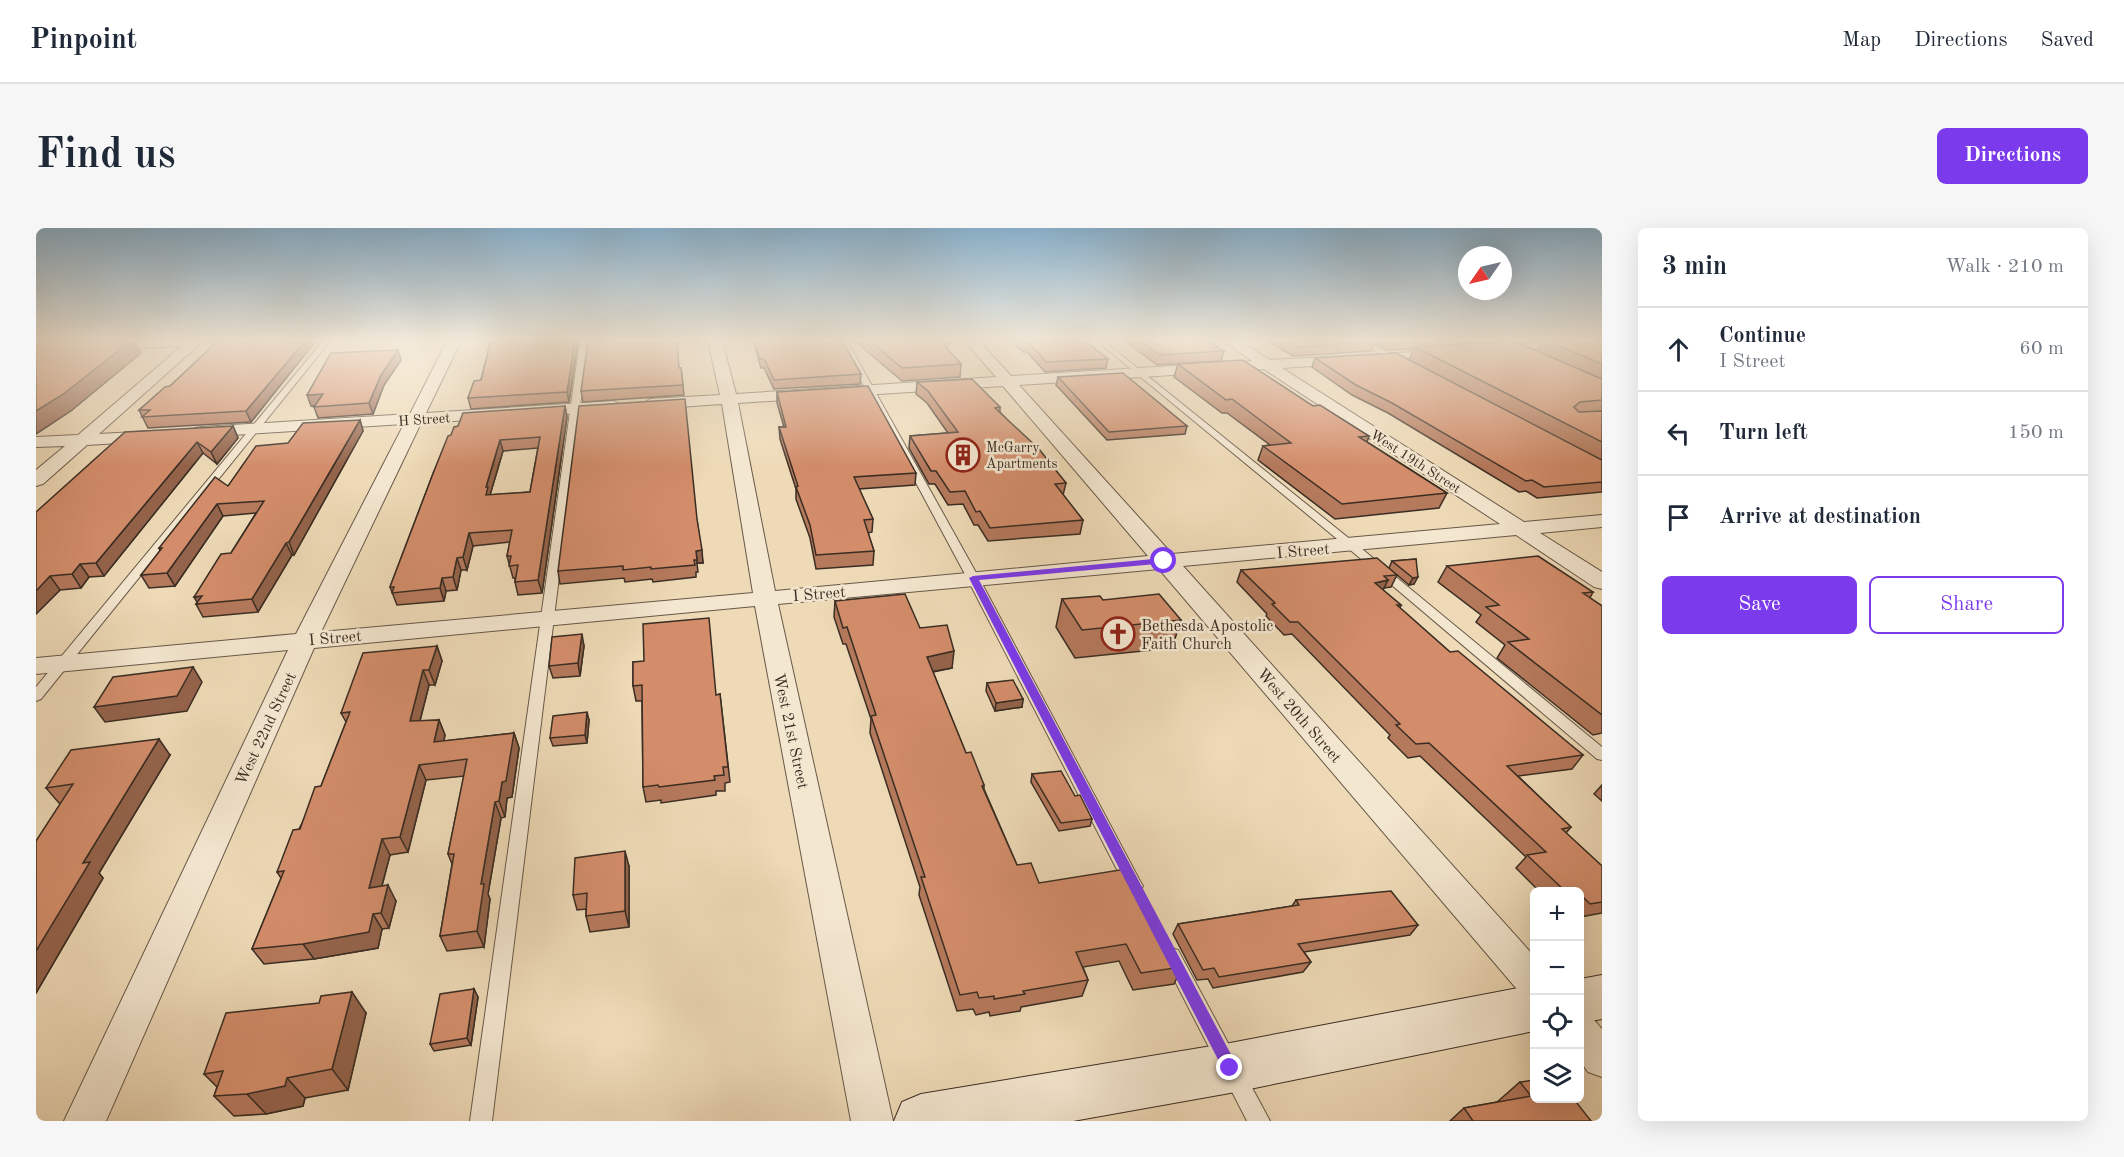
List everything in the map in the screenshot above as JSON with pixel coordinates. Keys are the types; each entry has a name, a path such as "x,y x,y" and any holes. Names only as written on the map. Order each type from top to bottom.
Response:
{"main road":[{"path":"1584,999 1602,997"},
{"path":"921,1121 1230,1068 1530,1009"}],"street":[{"path":"36,480 148,383"},
{"name":"West 22nd Street","path":"85,1121 305,640 433,383"},
{"name":"West 21st Street","path":"725,383 765,598 872,1121"},
{"name":"H Street","path":"36,442 414,420 967,383"},
{"name":"West 20th Street","path":"1009,383 1530,976"},
{"name":"West 19th Street","path":"1296,383 1602,582"},
{"name":"I Street","path":"36,666 973,578 1352,546 1602,521"},
{"path":"1584,1038 1602,1058"}],"lane":[{"path":"36,696 291,383"},
{"path":"481,1121 577,383"},
{"path":"867,383 1143,901"},
{"path":"1151,383 1352,546 1602,755"},
{"path":"1164,943 1259,1121"}],"building":[{"path":"36,383 78,383 62,395 36,411"},
{"path":"174,383 270,383 246,411 142,417 150,410 139,410 165,387"},
{"path":"314,383 378,383 369,403 314,407 323,394 307,395"},
{"path":"473,383 568,383 567,392 468,398"},
{"path":"582,383 683,383 683,385 581,391"},
{"path":"918,383 976,383 1000,407 995,408 1039,449 1066,483 1055,484 1083,520 990,528 980,511 976,512 965,491 950,492 936,471 931,471 910,436 958,432 928,391"},
{"path":"1063,383 1135,383 1187,426 1109,432"},
{"path":"1203,383 1278,383 1313,406 1320,405 1369,436 1359,437 1447,493 1342,504 1263,446 1291,443 1232,399 1226,400"},
{"path":"1352,383 1453,383 1602,460 1602,482 1544,487 1532,480 1526,481 1392,403"},
{"path":"1485,383 1602,383 1602,400 1580,402 1574,407 1579,412 1602,411 1602,442"},
{"path":"868,386 916,473 854,477 873,519 864,520 874,551 816,555 810,525 796,487 798,486 779,427 786,427 777,392"},
{"path":"685,399 702,550 696,551 695,565 623,570 623,566 558,571 579,406"},
{"path":"565,406 538,580 515,582 518,565 509,566 511,556 507,556 512,530 469,533 463,557 457,558 453,577 442,578 440,588 392,593 394,587 390,587 434,471 448,436 451,435 454,427 458,426 463,413","holes":["540,437 530,492 486,495 488,487 486,487 500,440"]},
{"path":"360,420 289,542 286,543 252,599 196,604 202,596 194,597 221,554 231,553 264,501 217,504 167,573 141,575 162,548 159,548 215,477 228,486 256,446 288,443 303,423"},
{"path":"233,426 211,452 197,442 96,563 80,564 72,574 50,576 36,591 36,512 125,432"},
{"path":"1538,556 1593,592 1583,593 1602,606 1602,715 1508,642 1529,639 1486,607 1499,605 1447,566"},
{"path":"1377,558 1397,575 1384,576 1388,580 1375,583 1450,652 1458,651 1583,755 1507,766 1571,827 1562,829 1602,866 1602,902 1590,904 1584,898 1584,887 1561,887 1527,855 1546,852 1429,743 1416,744 1396,725 1400,724 1298,622 1290,622 1272,604 1275,603 1241,570"},
{"path":"1416,559 1418,577 1413,578 1392,561"},
{"path":"905,594 920,628 947,625 954,651 927,657 966,753 971,752 984,785 982,786 1017,865 1031,863 1039,883 1126,869 1154,922 1158,921 1182,967 1141,973 1126,944 1076,952 1088,980 1023,991 1025,994 994,999 994,996 979,998 977,992 960,995 921,877 925,877 871,716 876,715 847,627 843,628 835,601"},
{"path":"1159,594 1181,620 1082,630 1062,599 1100,596 1103,600"},
{"path":"709,618 716,695 720,694 728,767 723,767 724,775 714,776 715,780 643,787 642,685 633,686 633,662 644,661 643,624"},
{"path":"582,634 578,663 549,666 552,637"},
{"path":"437,646 429,670 423,670 410,721 439,720 434,742 514,733 506,781 502,782 499,801 495,802 481,884 484,884 477,931 440,936 454,854 448,854 467,759 419,765 400,837 382,839 369,888 388,885 381,913 373,914 369,932 303,944 252,949 284,871 277,872 293,830 300,829 315,787 321,786 350,712 341,713 363,653"},
{"path":"193,667 177,696 94,707 113,677"},
{"path":"1013,680 1023,699 996,703 987,683"},
{"path":"587,712 585,735 550,738 553,716"},
{"path":"159,739 83,863 90,862 36,951 36,841 73,784 46,788 71,750"},
{"path":"1061,771 1075,796 1080,795 1092,819 1061,823 1032,774"},
{"path":"625,851 625,911 586,916 587,893 573,895 575,858"},
{"path":"1391,891 1418,925 1298,944 1311,962 1219,977 1214,968 1203,970 1178,924 1299,905 1296,900"},
{"path":"474,989 467,1038 430,1044 440,994"},
{"path":"352,992 332,1069 287,1078 285,1086 247,1094 214,1096 223,1071 204,1074 226,1013 319,1003 321,996"},
{"path":"1530,1081 1530,1095 1520,1082"},
{"path":"1530,1096 1530,1103 1577,1103 1591,1121 1473,1121 1464,1108"}],"place":[{"name":"McGarry Apartments","path":"963,455"},
{"name":"Bethesda Apostolic Faith Church","path":"1118,634"}],"route":[{"path":"1164,561 973,578 1230,1068"}]}
